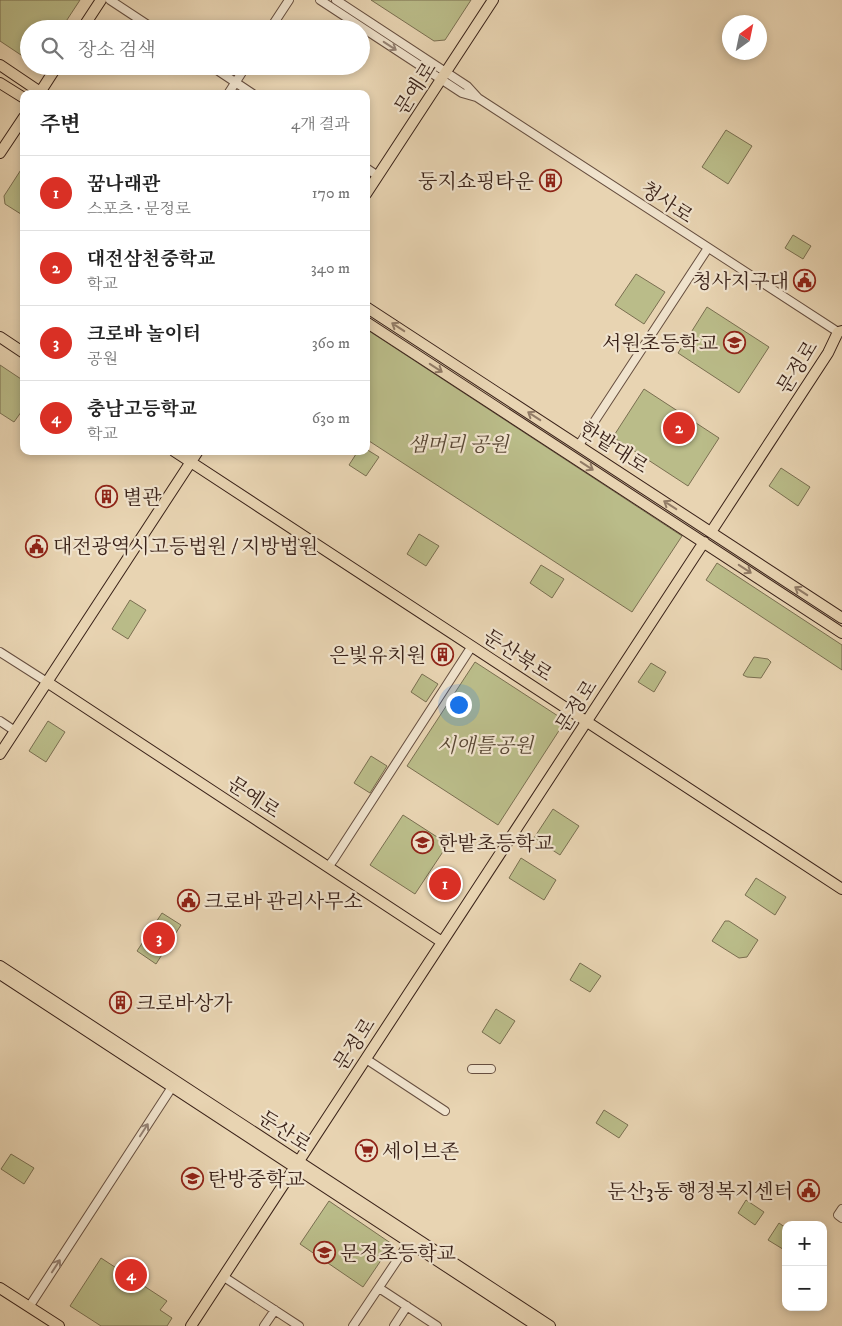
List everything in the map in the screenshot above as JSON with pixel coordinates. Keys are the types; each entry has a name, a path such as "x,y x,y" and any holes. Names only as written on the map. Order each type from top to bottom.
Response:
{"main road":[{"path":"88,20 101,0"},
{"name":"문예로","path":"370,188 493,0"},
{"path":"0,65 37,90"},
{"path":"43,90 52,75"},
{"path":"0,83 20,96"},
{"path":"0,153 20,123"},
{"name":"한밭대로","path":"370,309 842,618"},
{"name":"한밭대로","path":"370,325 842,633"},
{"name":"문정로","path":"711,532 840,332"},
{"path":"0,337 20,350"},
{"name":"둔산북로","path":"180,455 842,889"},
{"path":"0,754 195,455"},
{"name":"문정로","path":"191,1326 704,542"},
{"name":"문예로","path":"47,682 442,942"},
{"name":"둔산로","path":"0,966 297,1165 550,1326"},
{"name":"둔산로","path":"0,974 174,1084"},
{"name":"둔산로","path":"411,1239 530,1324"},
{"path":"0,1288 58,1326"}],"street":[{"path":"110,0 140,20"},
{"path":"276,20 289,0"},
{"name":"청사로","path":"320,0 353,20"},
{"name":"청사로","path":"336,0 364,20"},
{"name":"청사로","path":"370,24 444,76 462,93 478,98 840,332"},
{"name":"청사로","path":"370,31 444,76"},
{"path":"224,75 247,90"},
{"path":"230,90 240,75"},
{"path":"370,171 378,176"},
{"path":"579,445 708,248"},
{"name":"문정로","path":"704,542 711,532"},
{"path":"328,866 334,860 472,646"},
{"path":"0,652 47,682"},
{"path":"0,722 15,731"},
{"path":"366,1059 445,1111"},
{"path":"472,1069 491,1069"},
{"path":"29,1307 174,1084"},
{"path":"842,1210 838,1215 842,1218"},
{"path":"353,1326 411,1239"},
{"path":"224,1277 299,1326"},
{"path":"379,1288 437,1326"},
{"path":"394,1326 407,1306"},
{"path":"264,1326 274,1310"}],"green space":[{"path":"0,0 80,0 67,20 20,20 20,54 0,41"},
{"path":"371,0 471,0 445,40 434,41"},
{"path":"726,130 752,146 728,184 702,167"},
{"path":"20,171 20,213 5,204 4,196"},
{"path":"793,235 811,246 803,259 785,248"},
{"path":"636,274 665,292 644,324 615,305"},
{"path":"707,307 769,347 739,393 678,353"},
{"name":"샘머리 공원","path":"370,332 682,536 632,612 370,442"},
{"path":"0,365 20,378 20,414 14,422 0,413"},
{"path":"644,389 719,438 688,486 613,437"},
{"path":"370,451 379,457 366,476 349,465 355,455 370,455"},
{"path":"781,468 810,487 798,506 769,486"},
{"path":"419,534 439,546 426,566 407,554"},
{"path":"717,563 842,645 842,670 706,580"},
{"path":"541,565 564,579 552,598 530,583"},
{"path":"130,600 146,610 128,639 112,629"},
{"path":"754,657 768,659 771,662 761,678 743,675"},
{"name":"시애틀공원","path":"475,662 558,716 562,726 498,825 407,766"},
{"path":"651,663 666,672 654,692 638,682"},
{"path":"422,674 438,684 426,702 411,692"},
{"path":"48,721 65,732 46,762 29,751"},
{"path":"371,756 387,766 370,793 354,783"},
{"path":"553,809 579,826 560,855 534,838"},
{"path":"403,815 448,844 415,894 370,865"},
{"path":"521,858 556,880 544,900 509,878"},
{"path":"756,878 786,897 775,915 745,895"},
{"path":"162,913 181,925 156,964 137,951"},
{"path":"725,921 729,921 758,940 747,957 739,958 712,941"},
{"path":"580,963 601,976 590,992 570,980"},
{"path":"496,1009 515,1021 500,1044 482,1032"},
{"path":"604,1110 628,1125 619,1138 596,1123"},
{"path":"11,1154 34,1168 24,1184 1,1169"},
{"path":"746,1200 764,1212 755,1225 738,1213"},
{"path":"329,1201 392,1244 363,1287 300,1244"},
{"path":"779,1223 782,1225 782,1249 768,1240"},
{"path":"101,1258 167,1301 160,1310 172,1318 167,1326 101,1326 70,1306"}],"place":[{"name":"둥지쇼핑타운","path":"550,181"},
{"name":"청사지구대","path":"805,281"},
{"name":"서원초등학교","path":"734,343"},
{"name":"대전삼천중학교","path":"679,428"},
{"name":"별관","path":"107,497"},
{"name":"대전광역시고등법원 / 지방법원","path":"37,546"},
{"name":"은빛유치원","path":"442,655"},
{"name":"한밭초등학교","path":"422,843"},
{"name":"꿈나래관","path":"445,884"},
{"name":"크로바 관리사무소","path":"188,901"},
{"name":"크로바 놀이터","path":"159,938"},
{"name":"크로바상가","path":"120,1003"},
{"name":"세이브존","path":"366,1151"},
{"name":"탄방중학교","path":"192,1179"},
{"name":"둔산3동 행정복지센터","path":"809,1191"},
{"name":"문정초등학교","path":"324,1253"},
{"name":"충남고등학교","path":"131,1275"}]}
